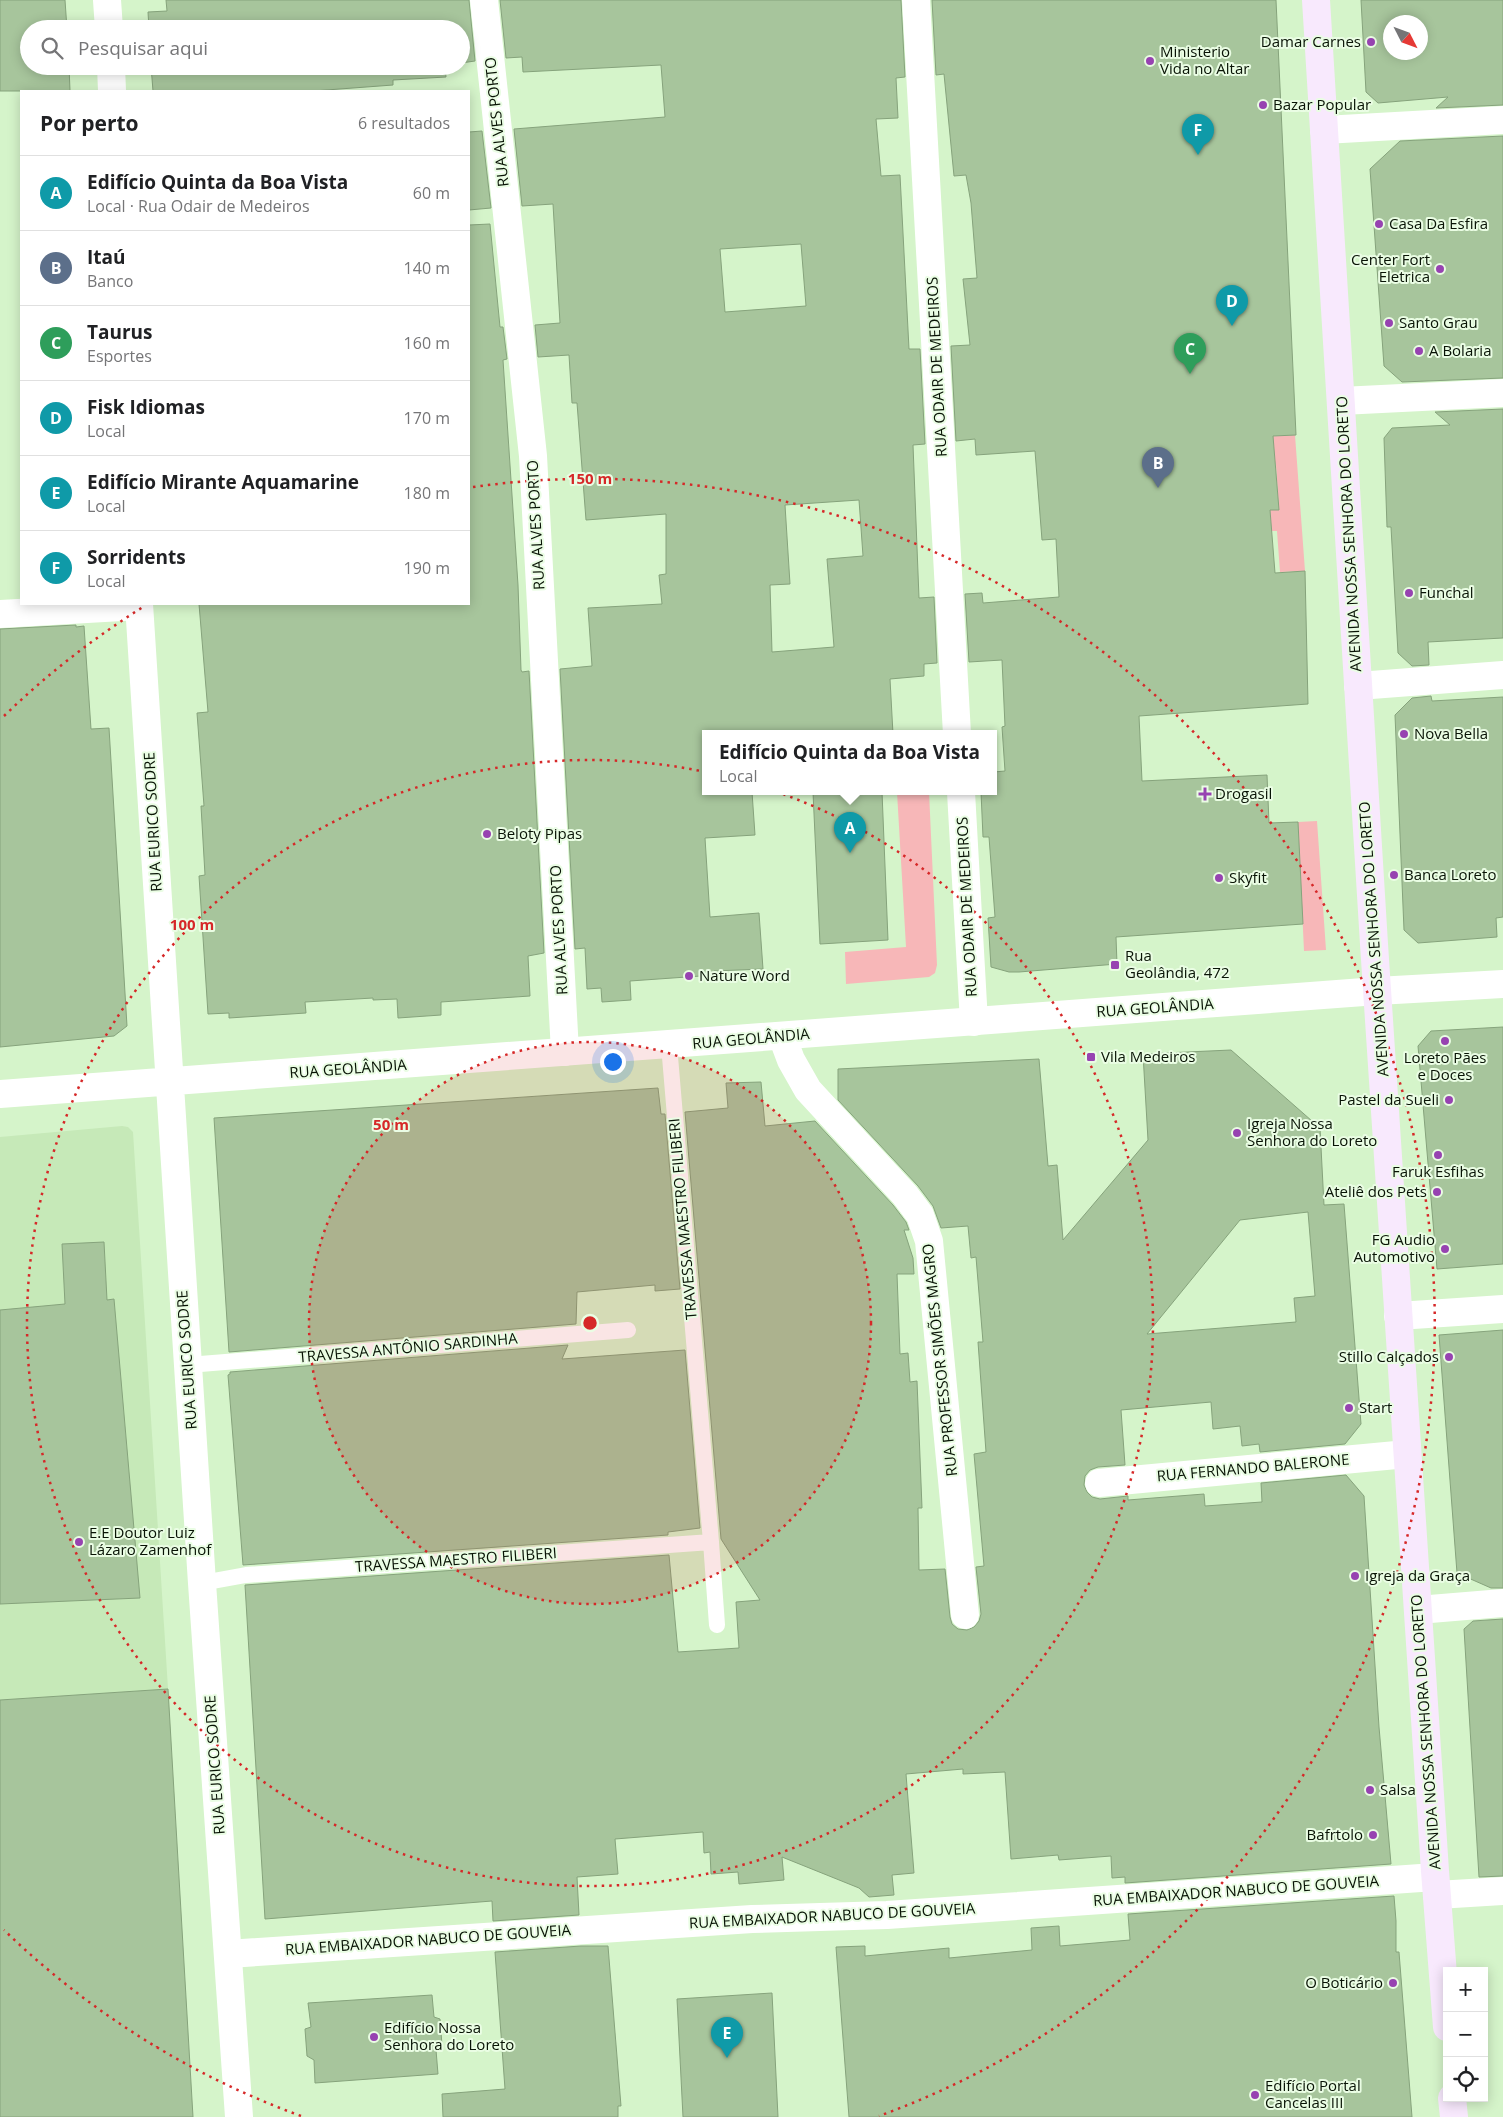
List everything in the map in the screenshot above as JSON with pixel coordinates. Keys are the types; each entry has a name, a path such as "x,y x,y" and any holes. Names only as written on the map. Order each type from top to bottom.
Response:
{"main road":[{"name":"AVENIDA NOSSA SENHORA DO LORETO","path":"1316,0 1377,991 1446,2012"},
{"path":"1452,2102 1454,2117"}],"street":[{"path":"107,0 108,20"},
{"name":"RUA ALVES PORTO","path":"484,0 533,456 565,1052"},
{"name":"RUA ODAIR DE MEDEIROS","path":"916,0 957,730"},
{"path":"111,75 112,90"},
{"path":"1324,130 1503,120"},
{"path":"1341,402 1503,393"},
{"path":"0,614 139,605"},
{"name":"RUA EURICO SODRE","path":"139,605 238,2117"},
{"path":"1358,686 1503,675"},
{"name":"RUA ODAIR DE MEDEIROS","path":"960,795 974,1022"},
{"name":"RUA GEOLÂNDIA","path":"0,1094 1377,991 1503,984"},
{"name":"RUA PROFESSOR SIMÕES MAGRO","path":"782,1036 791,1060 808,1090 905,1194 920,1216 929,1241 966,1614"},
{"path":"1398,1316 1503,1309"},
{"name":"RUA FERNANDO BALERONE","path":"1099,1483 1407,1454"},
{"path":"1418,1610 1503,1603"},
{"name":"RUA EMBAIXADOR NABUCO DE GOUVEIA","path":"228,1954 752,1919 887,1915 1436,1886 1503,1891"}],"lane":[{"name":"TRAVESSA MAESTRO FILIBERI","path":"669,1045 717,1625"},
{"name":"TRAVESSA ANTÔNIO SARDINHA","path":"188,1365 628,1330"},
{"name":"TRAVESSA MAESTRO FILIBERI","path":"202,1583 246,1575 710,1542"}],"shaded area":[{"path":"1295,435 1305,571 1280,572 1277,531 1271,531 1270,510 1279,510 1276,465 1262,437"},
{"path":"897,795 929,795 937,965 935,973 929,977 846,984 845,952 906,947"},
{"path":"1317,821 1326,950 1304,951 1298,822"},
{"name":"E.E Doutor Luiz Lázaro Zamenhof","path":"128,1127 133,1132 168,1689 0,1700 0,1137"}],"building":[{"path":"0,0 65,0 66,20 20,20 20,75 69,75 70,90 0,91"},
{"path":"166,0 469,0 475,61 470,62 470,20 148,20 148,12 167,11"},
{"path":"500,0 901,0 905,77 896,78 898,118 876,119 881,176 900,175 909,349 920,349 925,444 913,445 919,598 934,597 937,663 924,664 924,676 890,679 893,730 702,730 702,795 752,795 755,835 705,838 710,917 759,913 763,969 714,971 715,975 630,981 631,1000 602,1002 601,988 587,989 585,948 575,949 560,669 592,666 588,608 662,604 659,575 666,574 666,514 586,520 577,403 572,403 569,355 538,357 535,325 560,323 553,204 522,206 514,129 665,117 661,65 523,72 522,57 506,58","holes":["801,244 806,306 725,312 720,249","859,500 863,556 827,559 834,647 772,652 770,585 790,584 785,505"]},
{"path":"932,0 1276,0 1296,435 1273,436 1279,510 1270,510 1275,573 1305,571 1308,704 1139,716 1142,781 1267,775 1269,823 1298,822 1303,924 1116,937 1117,964 1019,972 1009,972 991,967 988,918 995,917 989,837 983,837 981,795 997,795 997,772 1005,771 1002,727 1005,726 1002,660 969,662 965,594 982,593 983,603 1059,597 1056,539 1042,540 1035,451 976,455 975,439 956,441 951,346 970,345 963,279 977,278 971,203 966,175 954,176 944,74 936,75"},
{"path":"1361,0 1503,0 1503,105 1436,108 1448,97 1378,103 1366,92"},
{"path":"152,75 446,75 446,77 393,80 393,85 326,90 153,90"},
{"path":"482,131 491,208 470,210 470,132"},
{"path":"1503,136 1503,378 1402,382 1384,366 1370,169 1400,141"},
{"path":"490,224 500,327 503,327 507,359 503,360 518,585 521,670 522,672 529,671 544,953 528,956 530,996 441,1002 441,1015 398,1018 397,999 373,1000 373,998 305,1002 306,1013 229,1018 229,1013 208,1014 199,876 205,875 201,806 204,806 197,713 208,712 199,605 470,605 470,225"},
{"path":"1503,409 1503,638 1428,642 1429,665 1412,666 1398,653 1391,527 1387,527 1384,438 1392,428 1450,425 1435,412"},
{"path":"76,625 76,627 84,626 91,729 109,728 127,1026 114,1036 0,1047 0,629"},
{"path":"1431,696 1432,701 1503,697 1503,917 1496,918 1497,937 1418,943 1404,930 1395,715 1412,698"},
{"path":"813,795 882,795 888,940 820,944"},
{"path":"1503,1027 1503,1264 1437,1269 1418,1046 1431,1031"},
{"path":"1231,1050 1320,1128 1324,1205 1344,1204 1361,1424 1345,1444 1260,1452 1259,1444 1242,1446 1240,1426 1213,1429 1211,1402 1121,1410 1125,1465 1098,1467 1090,1470 1085,1476 1084,1485 1092,1497 1100,1499 1128,1496 1128,1500 1204,1494 1205,1506 1262,1502 1261,1483 1346,1475 1364,1496 1379,1727 1391,1864 1125,1883 1125,1877 1112,1878 1111,1856 1059,1860 1058,1855 1011,1859 1005,1772 963,1774 963,1769 906,1774 914,1873 892,1875 894,1895 869,1897 859,1888 782,1857 784,1880 739,1884 738,1872 711,1874 710,1852 704,1853 703,1832 615,1839 618,1874 577,1877 579,1915 493,1921 492,1901 265,1919 245,1585 669,1555 678,1652 739,1648 736,1602 760,1600 721,1539 685,1112 728,1108 726,1083 761,1082 765,1126 815,1121 893,1205 906,1222 909,1230 904,1230 913,1258 914,1274 897,1274 900,1354 908,1353 910,1382 917,1381 922,1508 918,1508 919,1570 945,1569 952,1624 958,1629 967,1630 974,1627 979,1621 981,1614 976,1567 984,1566 974,1454 986,1452 978,1342 983,1342 976,1257 971,1258 968,1226 941,1228 933,1206 918,1186 838,1100 838,1069 1039,1059 1048,1166 1057,1165 1063,1240 1148,1140 1143,1054","holes":["1308,1212 1315,1296 1294,1298 1296,1322 1147,1334 1240,1220"]},
{"path":"658,1088 661,1114 665,1114 680,1289 655,1291 655,1285 577,1292 576,1324 229,1352 214,1118"},
{"path":"104,1242 107,1300 114,1299 140,1598 0,1604 0,1310 65,1304 62,1244"},
{"path":"1503,1330 1503,1588 1491,1588 1457,1573 1439,1335"},
{"path":"568,1345 562,1359 685,1350 700,1528 668,1532 668,1535 243,1565 228,1375 230,1372"},
{"path":"1503,1619 1503,1876 1479,1877 1464,1629 1473,1621"},
{"path":"168,1689 193,2117 0,2117 0,1700"},
{"path":"1394,1896 1396,1952 1399,1952 1412,2117 849,2117 836,1947 865,1946 865,1956 949,1948 949,1958 1032,1950 1031,1928 1059,1926 1060,1946 1130,1940 1128,1914"},
{"path":"608,1946 621,2106 618,2106 618,2117 443,2117 442,2094 505,2089 495,1952"},
{"path":"772,1993 778,2117 683,2117 677,1999"},
{"name":"Edifício Nossa Senhora do Loreto","path":"432,1995 434,2017 440,2019 442,2045 436,2050 438,2074 315,2083 314,2060 307,2056 305,2029 311,2027 308,2003"}],"place":[{"name":"Damar Carnes","path":"1371,42"},
{"name":"Ministerio Vida no Altar","path":"1150,61"},
{"name":"Bazar Popular","path":"1263,105"},
{"name":"Sorridents","path":"1198,155"},
{"name":"Casa Da Esfira","path":"1379,224"},
{"name":"Center Fort Eletrica","path":"1440,269"},
{"name":"Santo Grau","path":"1389,323"},
{"name":"Fisk Idiomas","path":"1232,326"},
{"name":"A Bolaria","path":"1419,351"},
{"name":"Taurus","path":"1190,374"},
{"name":"Itaú","path":"1158,488"},
{"name":"Funchal","path":"1409,593"},
{"name":"Nova Bella","path":"1404,734"},
{"name":"Drogasil","path":"1205,794"},
{"name":"Beloty Pipas","path":"487,834"},
{"name":"Edifício Quinta da Boa Vista","path":"850,853"},
{"name":"Banca Loreto","path":"1394,875"},
{"name":"Skyfit","path":"1219,878"},
{"name":"Rua Geolândia, 472","path":"1115,965"},
{"name":"Nature Word","path":"689,976"},
{"name":"Loreto Pães e Doces","path":"1445,1041"},
{"name":"Vila Medeiros","path":"1091,1057"},
{"name":"Pastel da Sueli","path":"1449,1100"},
{"name":"Igreja Nossa Senhora do Loreto","path":"1237,1133"},
{"name":"Faruk Esfihas","path":"1438,1155"},
{"name":"Ateliê dos Pets","path":"1437,1192"},
{"name":"FG Audio Automotivo","path":"1445,1249"},
{"name":"Stillo Calçados","path":"1449,1357"},
{"name":"Start","path":"1349,1408"},
{"name":"E.E Doutor Luiz Lázaro Zamenhof","path":"79,1542"},
{"name":"Igreja da Graça","path":"1355,1576"},
{"name":"Salsa","path":"1370,1790"},
{"name":"Bafrtolo","path":"1373,1835"},
{"name":"O Boticário","path":"1393,1983"},
{"name":"Edifício Nossa Senhora do Loreto","path":"374,2037"},
{"name":"Edifício Mirante Aquamarine","path":"727,2058"},
{"name":"Edifício Portal Cancelas III","path":"1255,2095"}]}
